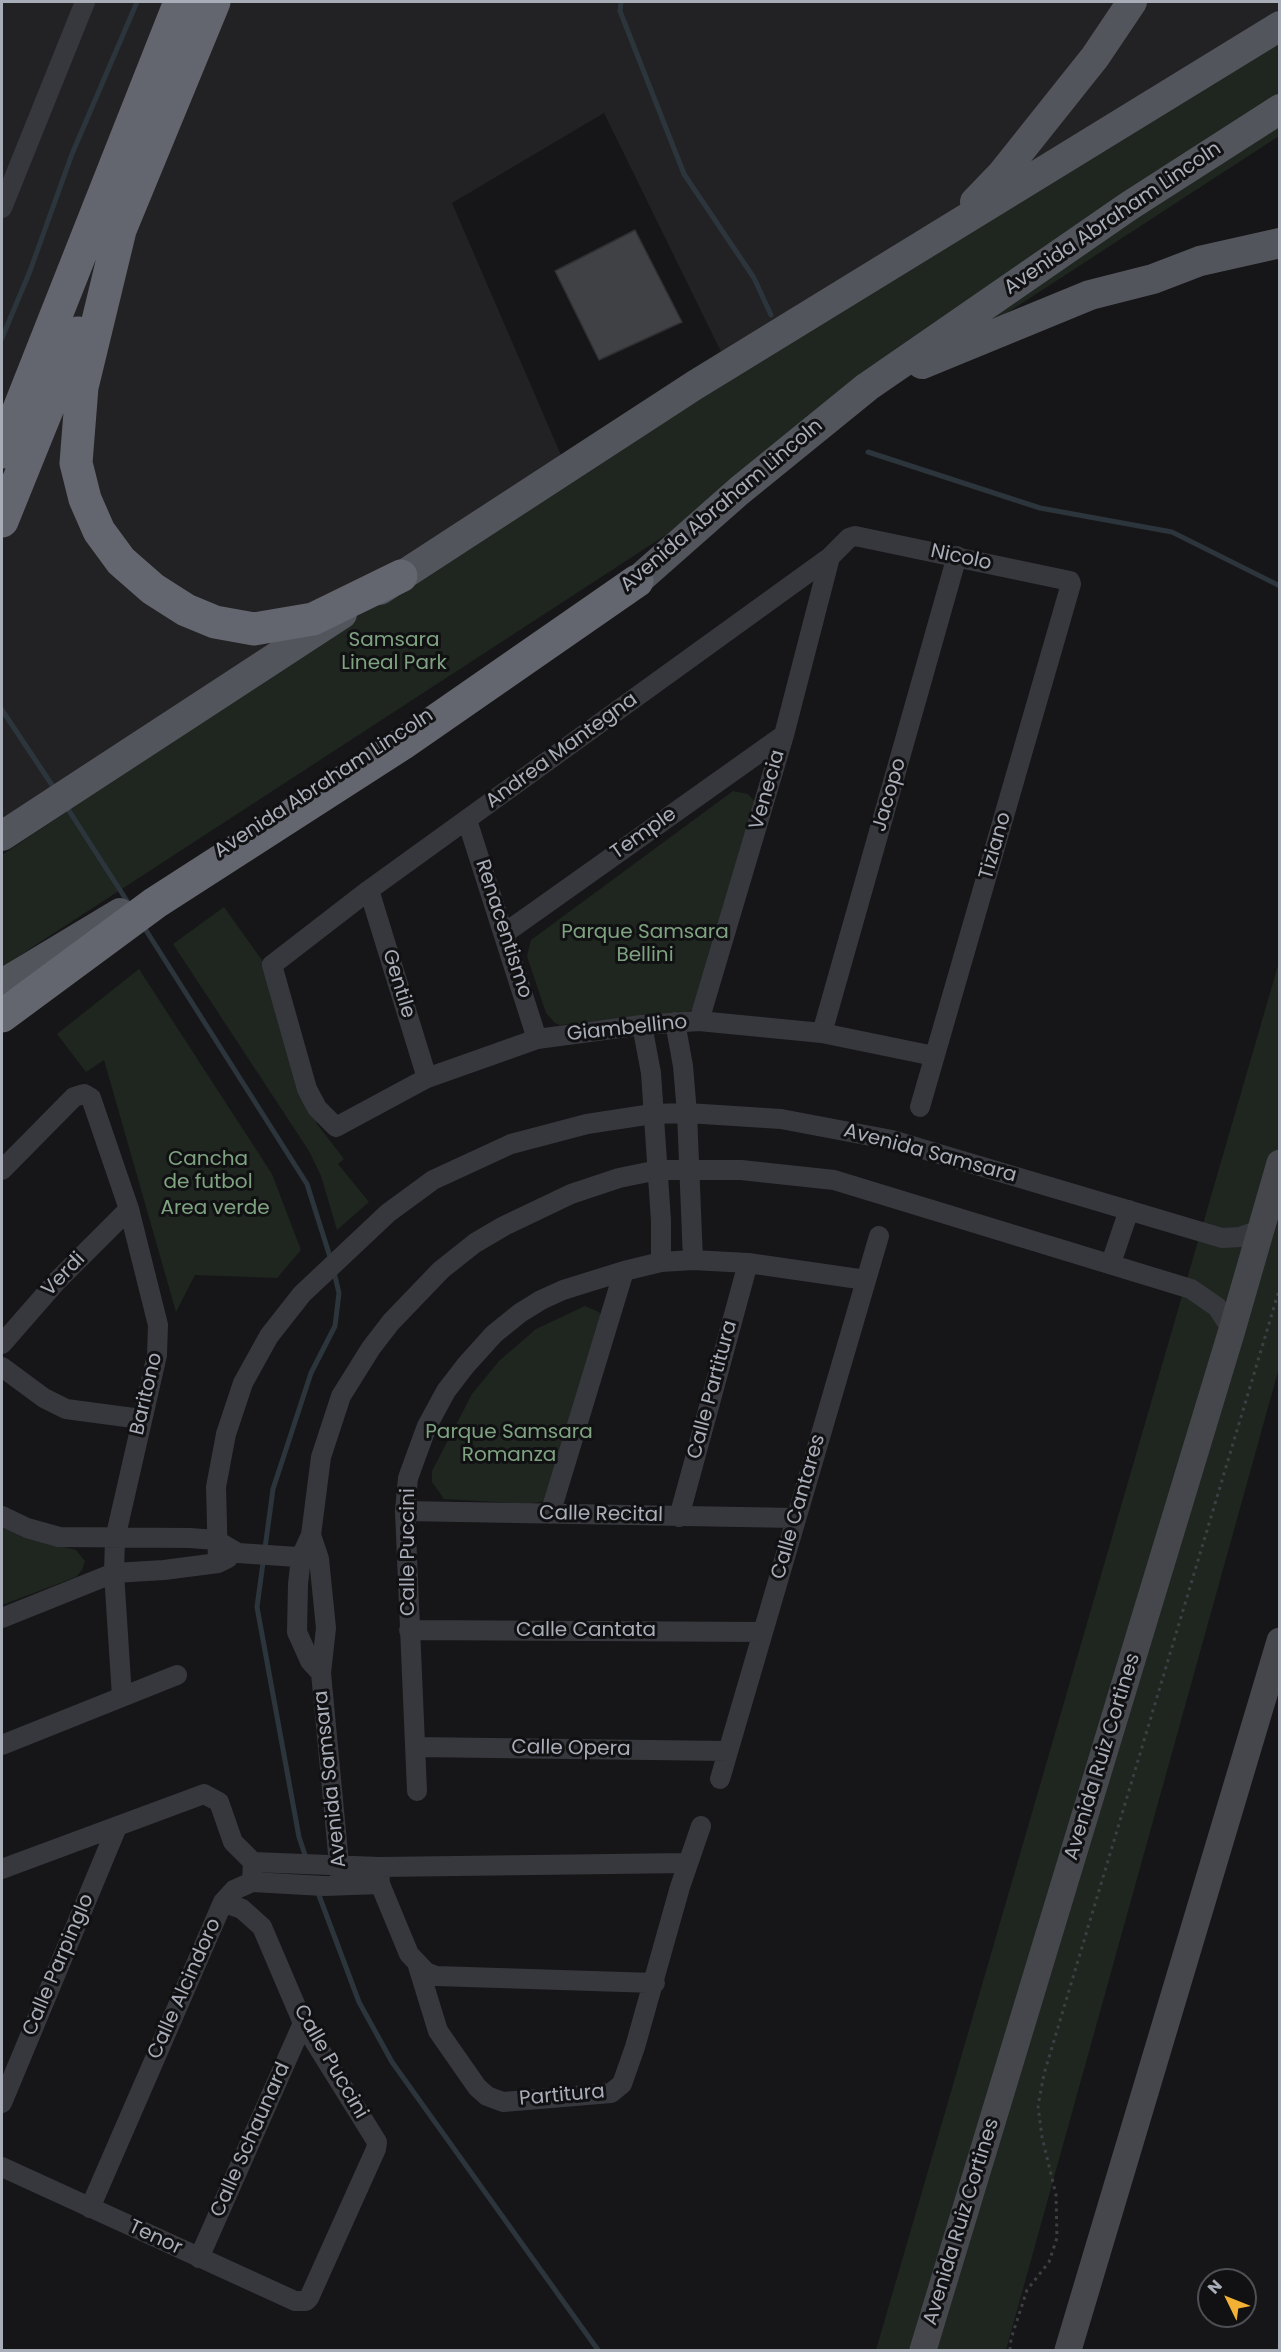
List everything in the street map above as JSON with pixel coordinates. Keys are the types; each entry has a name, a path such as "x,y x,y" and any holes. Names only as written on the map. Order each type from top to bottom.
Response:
{"highway":[{"path":"2,452 180,2"},
{"path":"2,521 214,2"},
{"path":"121,226 82,387 76,463 85,499 99,531 121,561 153,589 186,610 215,622 254,629 312,619 401,576"},
{"path":"2,1017 122,926 402,744 637,581"}],"main road":[{"path":"949,231 1001,175 1043,123 1095,57 1132,2"},
{"path":"2,836 695,385 1280,26"},
{"name":"Avenida Abraham Lincoln","path":"2,984 163,888 637,581 739,491 867,387 1129,206 1280,109"},
{"path":"867,387 1090,295 1153,279 1200,261 1280,243"},
{"name":"Avenida Ruiz Cortines","path":"923,2350 1232,1330 1280,1163"},
{"path":"1068,2350 1280,1641"}],"street":[{"path":"2,208 85,2"},
{"name":"Nicolo","path":"849,538 855,536 957,556 1070,581 1071,584"},
{"name":"Andrea Mantegna","path":"337,1127 317,1108 307,1089 273,963 369,890 830,557 849,538"},
{"name":"Jacopo","path":"822,1033 957,556"},
{"name":"Venecia","path":"699,1021 784,735 830,557"},
{"name":"Tiziano","path":"920,1107 1071,584"},
{"name":"Temple","path":"505,933 784,735"},
{"name":"Renacentismo","path":"467,820 537,1039"},
{"name":"Gentile","path":"369,890 427,1078"},
{"name":"Giambellino","path":"337,1127 427,1078 537,1039 642,1025 699,1021 822,1033 934,1056"},
{"path":"675,1022 687,1113 693,1260"},
{"path":"642,1025 650,1067 658,1170 661,1262"},
{"name":"Baritono","path":"2,1170 74,1097 84,1094 91,1098 129,1209 159,1335 158,1355 141,1419 115,1539 114,1573 122,1697"},
{"name":"Avenida Samsara","path":"218,1563 216,1496 220,1460 233,1408 243,1383 269,1336 285,1314 328,1267 411,1195 433,1180 511,1144 549,1134 652,1114 687,1113 781,1119 892,1140 1222,1238 1240,1237 1260,1230"},
{"name":"Avenida Samsara","path":"321,1673 310,1661 297,1632 310,1558 321,1457 341,1396 371,1348 415,1296 458,1256 523,1216 606,1181 658,1170 689,1169 766,1172 834,1180 1111,1263 1201,1294 1217,1307 1232,1330"},
{"name":"Verdi","path":"2,1344 57,1281 129,1209"},
{"path":"1111,1263 1129,1210"},
{"name":"Calle Cantares","path":"720,1779 879,1236"},
{"name":"Calle Puccini","path":"417,1791 405,1511 408,1478 427,1426 446,1391 473,1357 503,1327 541,1300 563,1290 661,1262 693,1260 748,1263 866,1280"},
{"name":"Calle Partitura","path":"679,1517 748,1263"},
{"path":"550,1514 624,1271"},
{"path":"2,1366 44,1398 66,1409 141,1419"},
{"name":"Calle Recital","path":"405,1511 796,1518"},
{"path":"2,1516 27,1528 59,1537 115,1539 165,1537 216,1540 238,1552 310,1558"},
{"path":"2,1618 114,1573 218,1563 238,1552"},
{"name":"Avenida Samsara","path":"310,1558 326,1628 321,1673 332,1885"},
{"name":"Calle Cantata","path":"409,1630 763,1632"},
{"path":"2,1745 177,1676"},
{"name":"Calle Opera","path":"415,1747 728,1751"},
{"path":"2,1869 204,1794 219,1802 229,1835 253,1872 286,1884 332,1885 380,1875 688,1863"},
{"name":"Partitura","path":"418,1966 438,2031 477,2087 487,2096 503,2102 611,2094 619,2089 655,1983 688,1863 701,1826"},
{"name":"Calle Parpinglo","path":"2,2103 117,1827"},
{"path":"253,1872 283,1862 331,1864 380,1875"},
{"name":"Calle Alcindoro","path":"90,2208 223,1902 253,1872"},
{"path":"380,1875 409,1954 418,1966 436,1976 655,1983"},
{"name":"Calle Puccini","path":"223,1902 242,1909 262,1927 303,2023 376,2140 376,2149 309,2298"},
{"name":"Calle Schaunard","path":"199,2258 303,2023"},
{"name":"Tenor","path":"2,2168 295,2301 306,2301 309,2298"}],"path":[{"path":"1010,2350 1027,2290 1048,2262 1057,2238 1056,2194 1039,2117 1041,2085 1280,1287"}],"shaded area":[{"path":"2,2 1279,2 1279,11 727,364 604,113 452,203 564,462 2,828"}],"green space":[{"name":"Samsara Lineal Park","path":"1279,34 1279,136 2,967 2,855 368,609"},
{"name":"Parque Samsara Bellini","path":"733,791 748,794 756,803 694,1009 683,1013 560,1025 555,1023 546,1013 527,956 531,940"},
{"path":"224,907 264,963 317,1124 344,1159 338,1164 369,1202 337,1230 321,1176 309,1151 173,944"},
{"path":"1279,962 1279,1368 1006,2350 876,2350"},
{"name":"Area verde","path":"139,969 272,1174 301,1250 277,1278 195,1275 176,1312 104,1060 86,1072 57,1034"},
{"name":"Parque Samsara Romanza","path":"585,1306 599,1312 603,1320 545,1501 529,1504 444,1499 432,1482 432,1471 472,1394 499,1361 536,1329"},
{"path":"2,1525 20,1536 76,1550 85,1561 82,1570 76,1577 2,1605"}],"building":[{"path":"635,230 682,322 599,360 555,271"}],"waterway":[{"path":"2,338 30,271 72,154 137,2"},
{"path":"621,2 620,11 684,174 754,278 771,315"},
{"path":"868,452 1040,508 1172,532 1280,586"},
{"path":"2,710 56,791"},
{"path":"66,806 129,904"},
{"path":"142,924 307,1184 331,1260"},
{"path":"307,1861 299,1837 257,1607 273,1489 311,1373 335,1326 339,1293 334,1272"},
{"path":"317,1890 359,2002 392,2062 598,2350"}],"park label":[{"name":"Cancha de futbol","path":"208,1172"}]}
